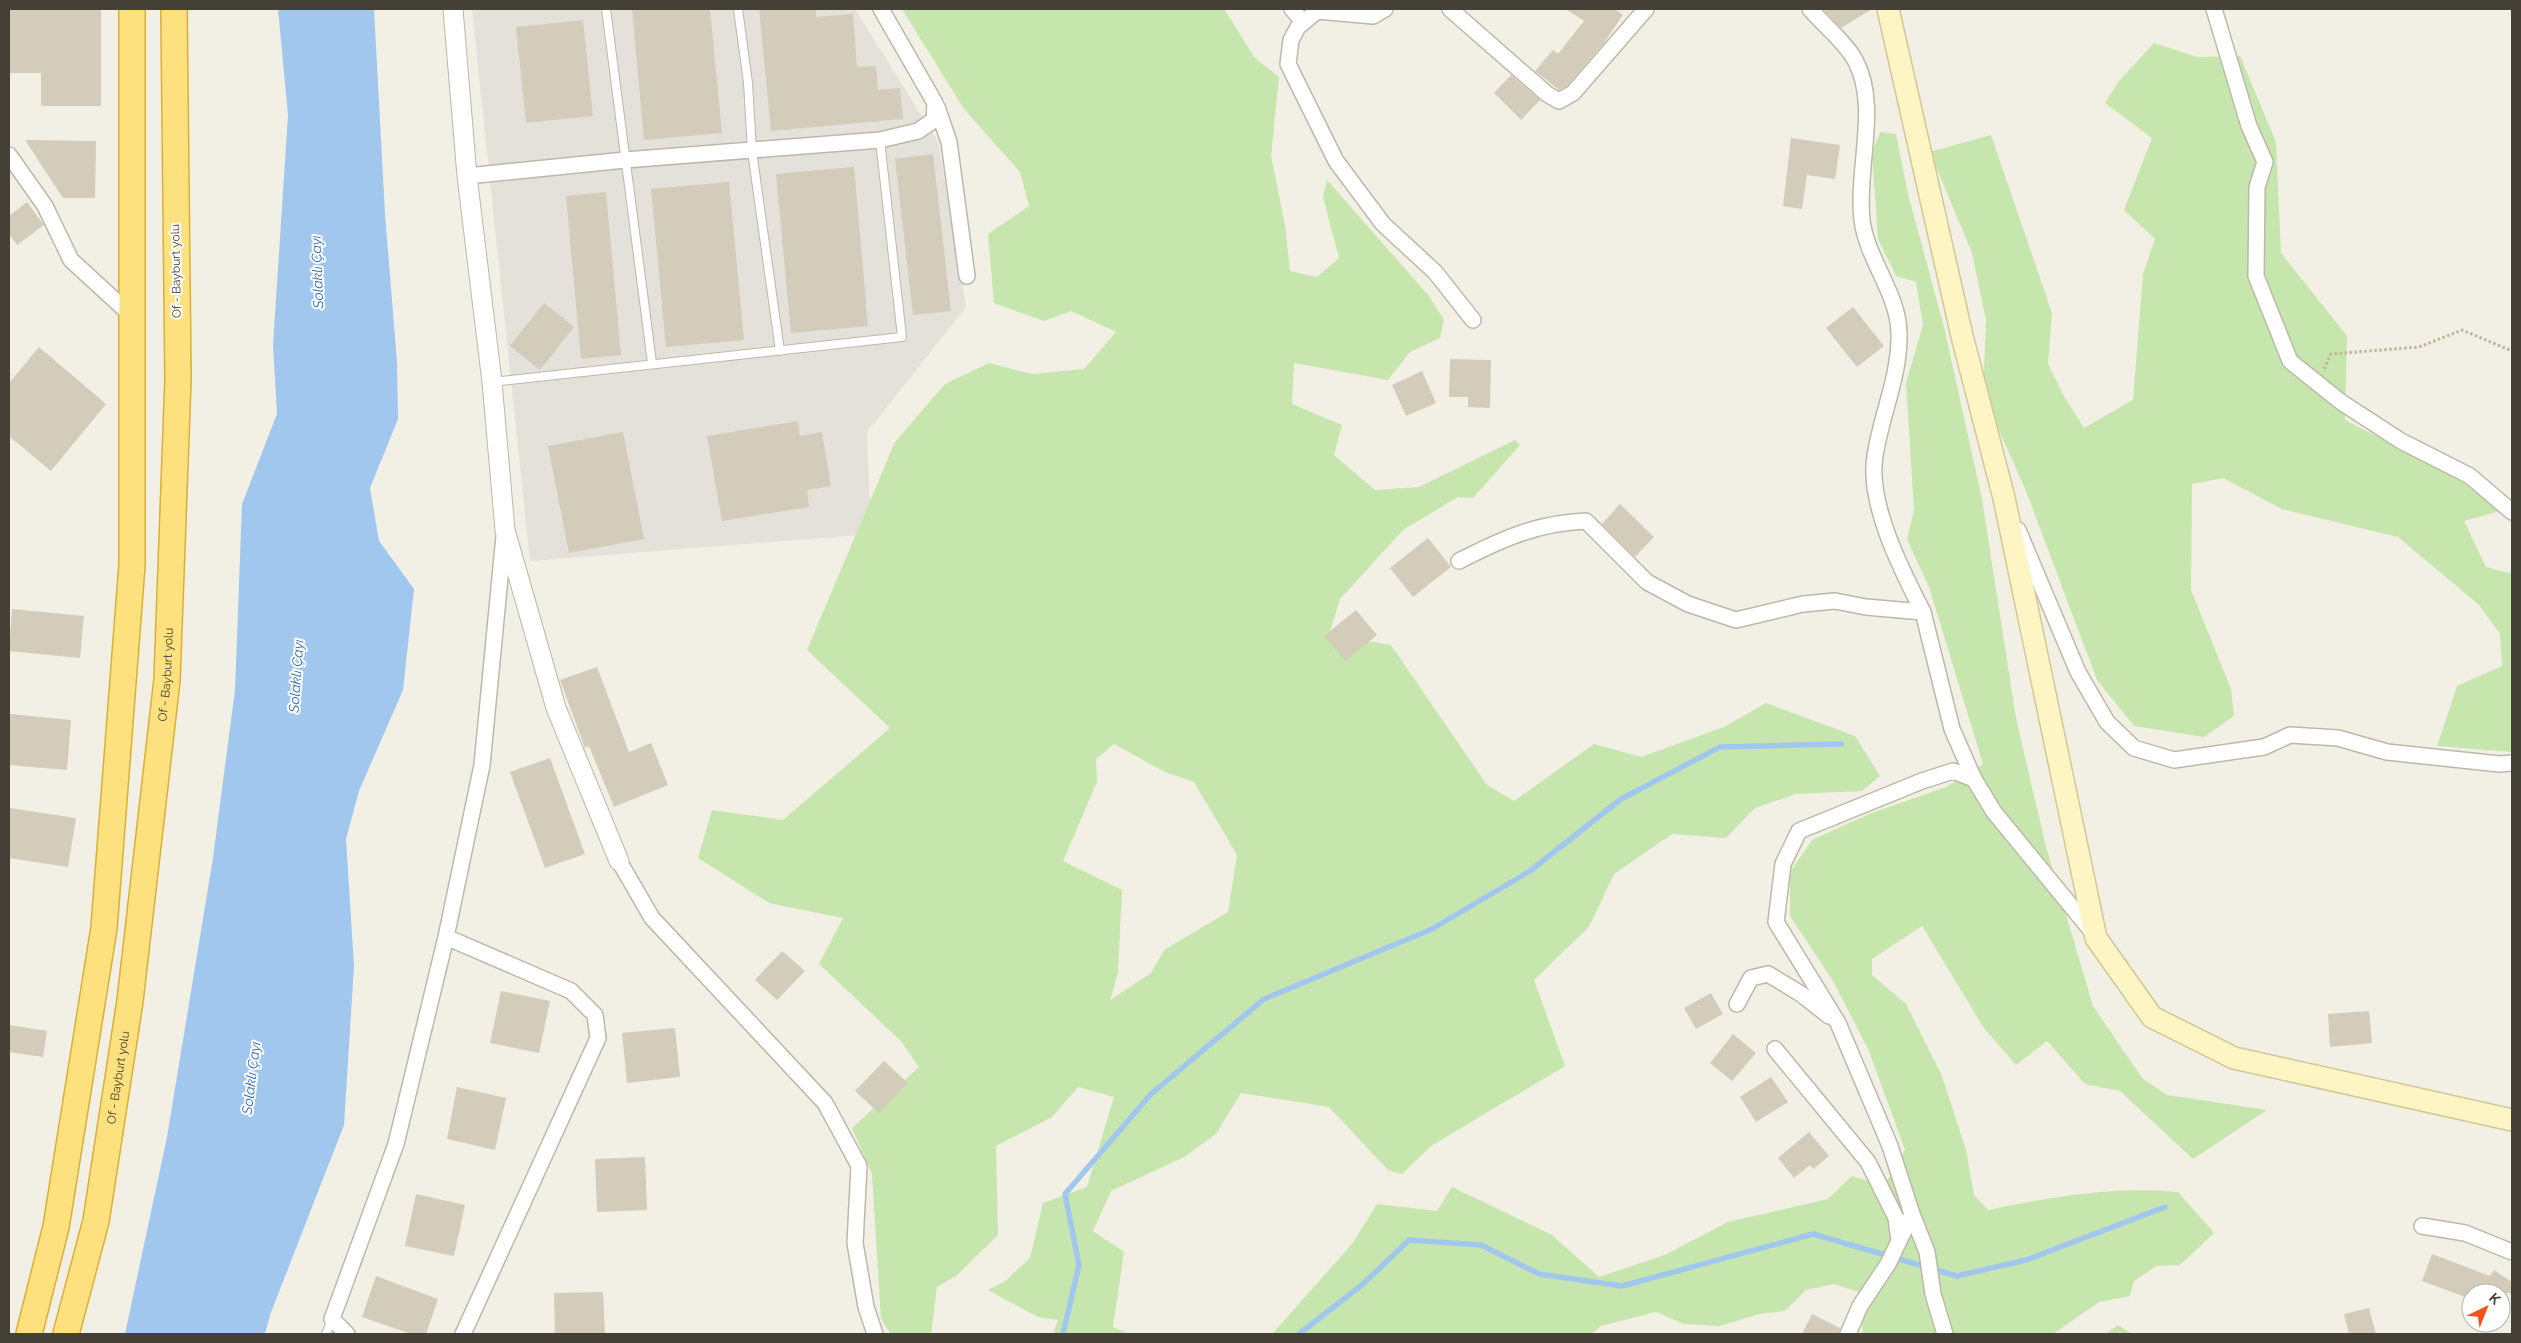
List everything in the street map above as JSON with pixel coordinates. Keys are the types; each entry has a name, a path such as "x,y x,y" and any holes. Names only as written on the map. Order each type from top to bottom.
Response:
{"highway":[{"path":"29,1334 56,1227 104,928 132,565 132,9"},
{"name":"Of - Bayburt yolu","path":"66,1334 96,1221 130,1001 167,680 178,380 174,9"}],"main road":[{"path":"1888,9 1962,336 2004,498 2096,938 2152,1017 2234,1058 2512,1120"}],"street":[{"path":"347,1334 332,1319 396,1144 446,937 482,765 505,530 492,382 467,176 452,9"},
{"path":"881,9 935,103 950,142 967,276"},
{"path":"1292,9 1302,22"},
{"path":"1385,9 1373,16 1317,11 1298,26 1291,40 1288,64 1336,161 1383,224 1435,272 1474,320"},
{"path":"1450,9 1547,94 1559,101 1573,93 1646,9"},
{"path":"1810,9 1854,58 1863,78 1868,109 1862,179 1862,220 1871,257 1895,308 1900,334 1896,367 1874,457 1876,501 1906,580 1923,612 1952,729 1974,779 1994,812 2096,938"},
{"path":"2214,9 2249,126 2265,162 2258,187 2256,276 2290,361 2340,402 2401,440 2470,476 2512,512"},
{"path":"467,176 625,160 752,152 880,140 918,130 934,120 935,103"},
{"path":"9,155 45,206 71,260 132,316"},
{"path":"2004,498 2078,672 2107,722 2134,748 2174,760 2264,747 2290,735 2338,738 2387,752 2499,764 2512,763"},
{"path":"1459,561 1502,539 1557,522 1586,521 1647,582 1688,604 1736,620 1803,604 1834,601 1873,608 1923,612"},
{"path":"505,530 556,708 619,862 652,918 825,1103 859,1166 855,1242 866,1307 874,1334"},
{"path":"1945,1334 1933,1294 1927,1252 1912,1214 1890,1146 1838,1023 1776,922 1783,864 1799,831 1922,781 1952,772 1974,779"},
{"path":"446,937 571,991 595,1016 598,1038 463,1334"},
{"path":"1737,1004 1751,978 1768,974 1801,994 1838,1023"},
{"path":"1775,1050 1868,1162 1896,1218 1899,1240"},
{"path":"1848,1334 1860,1306 1888,1264 1912,1214"},
{"path":"2422,1226 2465,1233 2512,1252"}],"lane":[{"path":"606,9 652,363"},
{"path":"738,9 748,83 752,152 780,352"},
{"path":"492,382 652,363 780,352 902,337 880,140"},
{"path":"326,1334 332,1319"}],"path":[{"path":"2316,383 2331,354 2419,347 2462,330 2512,351"}],"shaded area":[{"path":"472,9 855,9 938,142 966,307 867,432 871,534 530,561"}],"green space":[{"path":"902,9 1224,9 1255,58 1279,77 1271,156 1285,225 1290,271 1317,277 1339,258 1323,197 1327,180 1429,296 1444,320 1440,338 1410,352 1388,380 1294,363 1292,404 1342,425 1334,455 1375,490 1419,487 1515,440 1520,445 1473,498 1458,497 1403,530 1340,599 1329,635 1391,645 1487,785 1514,801 1594,744 1641,757 1724,727 1766,703 1855,736 1880,776 1862,791 1796,794 1755,808 1726,838 1672,834 1614,874 1589,927 1534,980 1565,1066 1431,1146 1402,1174 1388,1170 1329,1107 1241,1093 1216,1134 1184,1157 1111,1191 1093,1231 1124,1252 1113,1327 1129,1334 1053,1334 1058,1320 1038,1317 988,1290 1005,1281 1030,1258 1043,1203 1087,1187 1114,1097 1078,1087 1052,1117 996,1146 998,1235 956,1276 937,1287 931,1334 891,1334 881,1319 872,1174 852,1128 919,1067 901,1041 819,964 843,918 769,903 698,858 712,810 783,820 890,728 807,650 895,442 945,384 989,363 1032,374 1084,369 1116,332 1071,311 1044,321 994,303 988,234 1029,206 1020,172 964,109","holes":["1114,744 1165,772 1194,782 1237,855 1228,912 1164,950 1151,973 1110,1000 1118,973 1122,890 1063,861 1097,782 1096,759"]},
{"path":"2154,43 2197,57 2240,56 2276,142 2281,253 2347,336 2345,420 2459,479 2500,511 2464,521 2486,567 2512,574 2512,752 2437,746 2457,686 2502,666 2500,634 2479,605 2398,537 2282,509 2223,478 2192,484 2191,590 2231,689 2234,716 2204,737 2134,726 2097,680 2026,491 1983,394 1986,320 1972,253 1930,152 1991,135 2052,313 2048,364 2065,398 2084,428 2133,400 2143,274 2155,239 2124,210 2152,138 2105,103 2119,81"},
{"path":"1880,132 1896,134 1908,194 1944,327 1982,499 2016,718 2046,847 2093,1006 2142,1078 2167,1095 2267,1110 2193,1159 2120,1091 2085,1084 2047,1041 2016,1065 1984,1028 1922,926 1872,959 1872,975 1906,1004 1942,1076 1966,1150 1974,1195 1988,1210 2083,1194 2130,1190 2178,1192 2214,1233 2180,1265 2156,1266 2134,1281 2130,1296 2099,1302 2053,1334 1863,1334 1859,1292 1834,1284 1806,1290 1785,1311 1759,1314 1720,1326 1684,1324 1656,1312 1601,1326 1591,1334 1269,1334 1273,1333 1352,1244 1377,1204 1437,1211 1452,1187 1552,1235 1599,1277 1665,1255 1728,1222 1828,1199 1852,1176 1884,1186 1905,1150 1869,1051 1833,981 1790,916 1790,872 1812,840 1869,814 1946,787 1983,764 1929,587 1907,539 1914,510 1906,383 1923,325 1916,282 1896,276 1878,239 1872,153"},
{"path":"2118,1325 2132,1334 2105,1334"}],"water":[{"name":"Solaklı Çayı","path":"278,9 374,9 385,214 397,362 398,419 370,488 379,541 414,589 403,690 359,791 346,839 354,966 344,1125 270,1315 265,1334 125,1334 167,1137 213,858 235,690 242,504 277,414 273,345 288,115"}],"building":[{"path":"9,9 101,9 101,106 41,106 41,73 9,73"},
{"path":"632,9 710,9 722,133 644,140"},
{"path":"759,9 816,9 816,17 853,14 857,67 876,66 878,90 900,88 903,119 771,131"},
{"path":"1566,9 1615,9 1623,15 1603,44 1567,86 1559,90 1535,71 1553,50 1558,54 1584,21"},
{"path":"1823,9 1872,9 1841,28"},
{"path":"583,20 593,116 526,123 516,27"},
{"path":"1511,75 1540,100 1521,120 1494,93"},
{"path":"1791,138 1840,145 1835,179 1807,175 1802,209 1783,206"},
{"path":"25,140 96,141 95,198 63,198"},
{"path":"933,154 951,311 913,315 895,159"},
{"path":"854,167 868,326 791,333 776,174"},
{"path":"729,182 744,340 666,347 651,189"},
{"path":"606,192 621,355 581,359 566,196"},
{"path":"27,202 44,225 17,245 9,234 9,216"},
{"path":"544,303 574,327 540,370 510,346"},
{"path":"1853,307 1884,346 1857,367 1826,328"},
{"path":"39,347 106,404 51,471 9,436 9,383"},
{"path":"1450,359 1491,360 1490,408 1468,407 1468,397 1449,397"},
{"path":"1422,371 1436,403 1406,416 1392,385"},
{"path":"798,421 800,436 822,432 831,486 807,490 809,507 722,521 707,436"},
{"path":"623,432 644,539 569,553 548,446"},
{"path":"1620,504 1654,537 1635,557 1602,524"},
{"path":"1428,538 1451,567 1413,597 1390,568"},
{"path":"12,609 84,616 80,658 9,651"},
{"path":"1356,610 1377,635 1345,661 1324,636"},
{"path":"597,667 629,752 651,743 668,785 614,807 589,746 585,748 560,680"},
{"path":"10,714 71,720 67,770 9,765"},
{"path":"550,758 585,854 545,868 510,772"},
{"path":"9,808 76,818 68,867 9,858"},
{"path":"782,951 805,971 777,1000 755,980"},
{"path":"501,991 550,1001 539,1053 490,1043"},
{"path":"1711,993 1723,1014 1696,1029 1684,1008"},
{"path":"2369,1011 2372,1043 2330,1047 2328,1014"},
{"path":"9,1025 47,1031 43,1057 9,1052"},
{"path":"675,1028 680,1077 627,1083 622,1033"},
{"path":"1733,1034 1756,1053 1732,1081 1710,1063"},
{"path":"884,1061 908,1083 879,1113 855,1091"},
{"path":"1771,1077 1788,1102 1756,1122 1740,1097"},
{"path":"457,1087 506,1098 495,1150 447,1139"},
{"path":"1809,1132 1829,1156 1813,1169 1810,1165 1794,1178 1778,1158"},
{"path":"645,1157 647,1210 597,1212 595,1159"},
{"path":"416,1194 465,1205 454,1256 405,1246"},
{"path":"2432,1254 2490,1276 2494,1270 2512,1282 2512,1293 2511,1283 2461,1283 2461,1295 2422,1281"},
{"path":"376,1276 438,1299 426,1334 411,1334 362,1317"},
{"path":"603,1292 605,1334 555,1334 554,1293"},
{"path":"2369,1308 2376,1334 2349,1334 2344,1314"},
{"path":"1812,1314 1840,1328 1839,1334 1802,1334"}],"waterway":[{"path":"1063,1334 1079,1265 1065,1194 1151,1094 1264,999 1432,929 1530,871 1621,799 1720,747 1841,744"},
{"path":"1299,1334 1363,1284 1409,1240 1481,1245 1539,1274 1622,1286 1813,1234 1957,1276 2026,1260 2165,1207"}]}
